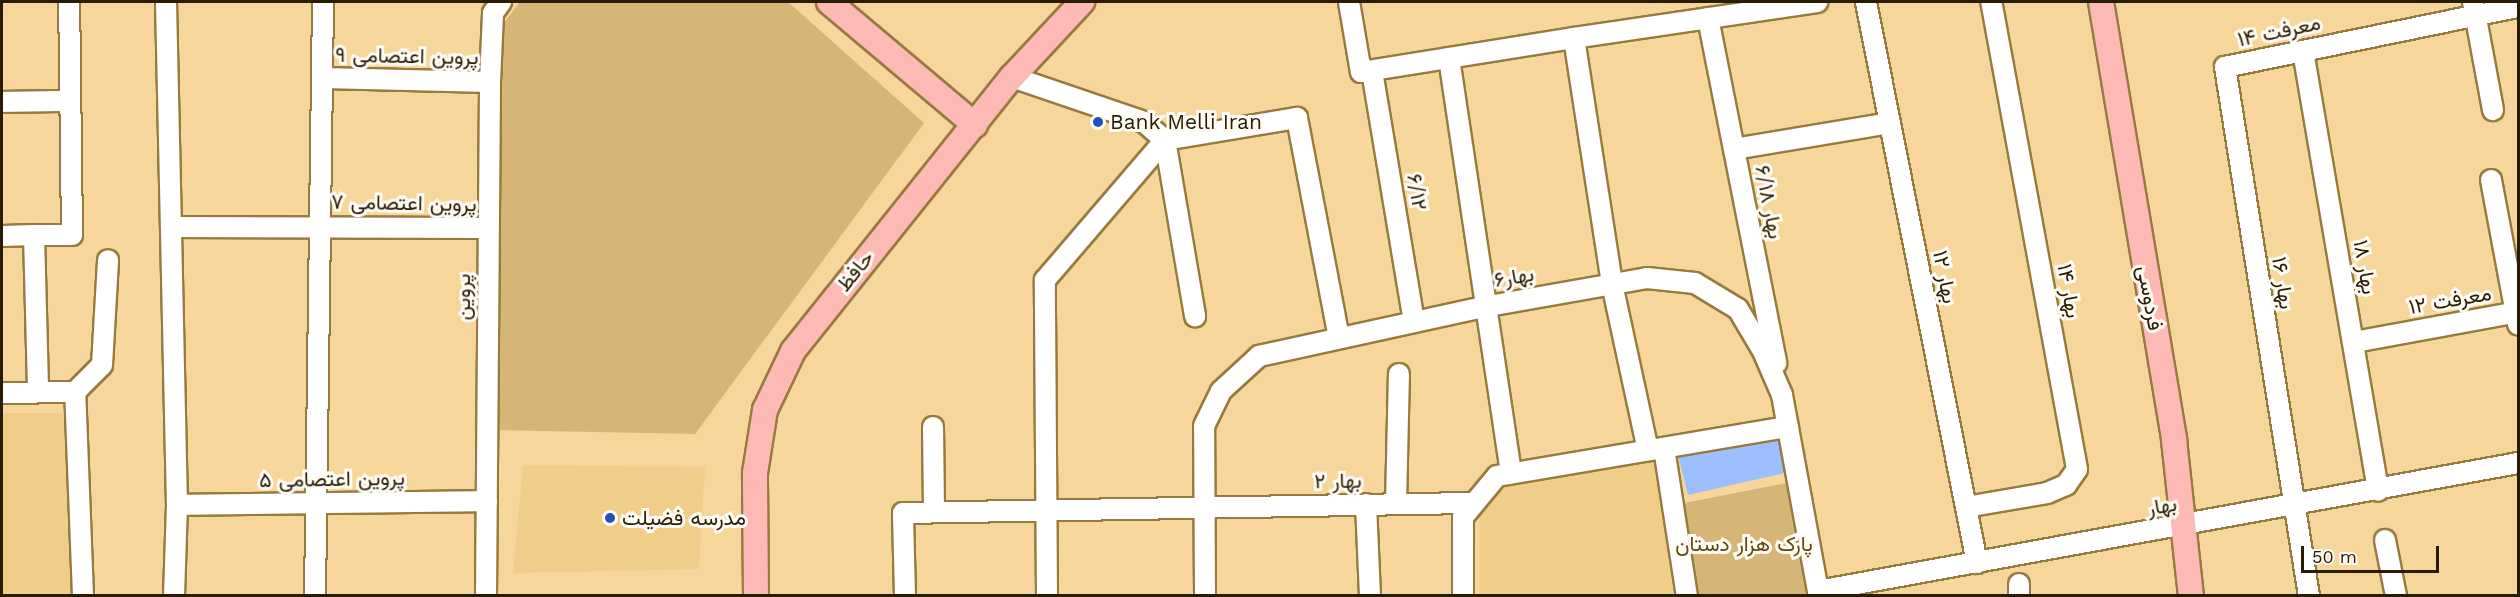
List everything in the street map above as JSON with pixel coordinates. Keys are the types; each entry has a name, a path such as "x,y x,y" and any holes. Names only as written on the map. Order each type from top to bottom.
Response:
{"main road":[{"path":"829,2 975,125"},
{"name":"حافظ","path":"756,596 755,473 765,410 793,351 1012,77 1082,2"},
{"name":"فردوسی","path":"2102,2 2186,526 2191,596"}],"street":[{"path":"2,236 72,236 67,101 69,2"},
{"path":"166,2 177,505 174,596"},
{"path":"315,596 324,2"},
{"path":"1349,2 1360,72 1817,2"},
{"name":"بهار ۱۲","path":"1866,2 1977,563"},
{"name":"بهار ۱۴","path":"1966,507 2047,493 2066,485 2077,469 1991,2"},
{"name":"پروین","path":"486,596 487,228 494,5"},
{"name":"معرفت ۱۴","path":"2225,67 2303,51 2474,8 2518,7"},
{"path":"2474,8 2493,110"},
{"name":"بهار ۶/۱۸","path":"1708,18 1782,396"},
{"path":"1574,39 1612,284 1656,449 1688,596"},
{"name":"بهار ۱۸","path":"2303,51 2378,491"},
{"path":"1449,58 1484,307 1511,473"},
{"name":"بهار ۱۶","path":"2225,67 2298,506 2309,596"},
{"name":"۶/۱۲","path":"1372,71 1414,322"},
{"path":"1012,77 1144,122 1165,140 1196,316"},
{"name":"پروین اعتصامی ۹","path":"322,78 490,82"},
{"path":"2,102 67,101"},
{"path":"1047,596 1045,280 1165,140 1297,118 1339,338"},
{"path":"1734,149 1890,123"},
{"path":"2491,180 2518,316"},
{"name":"پروین اعتصامی ۷","path":"171,226 487,228"},
{"path":"34,235 38,392"},
{"path":"2,393 75,392 102,364 108,260"},
{"name":"بهار۶","path":"1205,596 1204,426 1221,391 1259,356 1484,307 1647,278 1695,283 1738,309 1763,351 1782,396 1818,593"},
{"name":"معرفت ۱۲","path":"2354,342 2518,316"},
{"path":"1396,504 1399,375"},
{"path":"75,392 83,596"},
{"path":"933,427 934,512"},
{"path":"1463,596 1463,518 1497,476 1788,427"},
{"name":"بهار","path":"1818,593 2298,506 2518,463"},
{"name":"پروین اعتصامی ۵","path":"177,505 487,501"},
{"path":"1366,504 1370,596"},
{"name":"بهار ۲","path":"905,596 903,513 1203,506 1473,504"},
{"path":"2385,540 2396,596"}],"shaded area":[{"path":"2,413 63,413 72,420 74,594 2,595"},
{"path":"1647,457 1664,471 1682,595 1479,596 1480,508 1500,482"},
{"name":"مدرسه فضیلت","path":"523,465 705,467 699,569 513,573"}],"green space":[{"path":"520,2 788,2 924,123 695,434 500,430 497,32"},
{"name":"پارک هزار دستان","path":"1787,483 1807,595 1695,595 1679,504"}],"building":[{"path":"1784,433 1789,472 1688,495 1677,451"}],"place":[{"name":"Bank Melli Iran","path":"1098,122"},
{"name":"مدرسه فضیلت","path":"610,518"}]}
